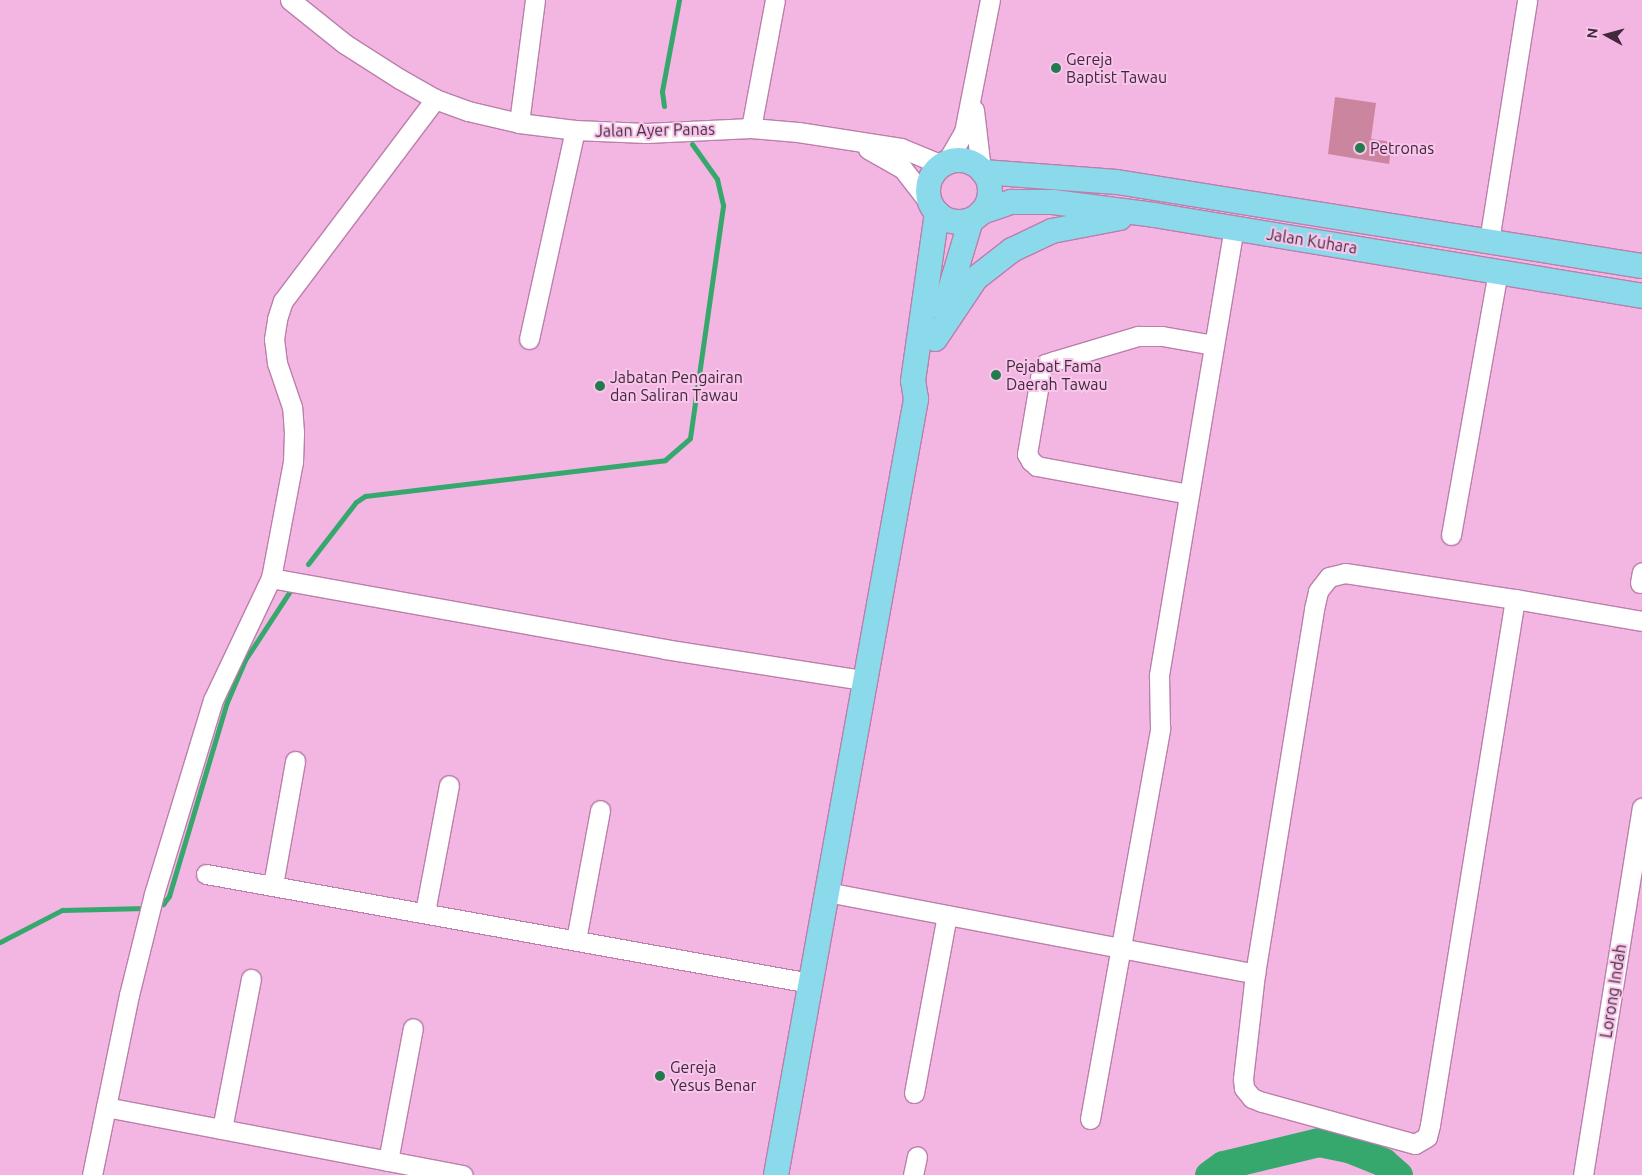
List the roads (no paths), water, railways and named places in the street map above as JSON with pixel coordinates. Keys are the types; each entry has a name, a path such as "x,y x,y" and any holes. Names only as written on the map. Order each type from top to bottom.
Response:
{"main road":[{"path":"776,1175 916,399 913,381 934,209 930,183 944,164 965,161 982,171 990,192 977,216 936,339 926,383 916,399"},
{"name":"Jalan Kuhara","path":"982,171 1117,182 1642,266"},
{"name":"Jalan Kuhara","path":"977,216 1025,201 1154,215 1642,296"},
{"path":"934,209 947,220 977,216"},
{"path":"936,339 976,278 1012,250 1052,231 1104,220 1154,215"}],"street":[{"name":"Jalan Ayer Panas","path":"290,0 345,44 435,99 519,123 575,130 646,133 751,128 844,138 901,148 944,164"},
{"path":"519,123 536,0"},
{"path":"751,128 775,0"},
{"path":"944,164 964,132 990,0"},
{"path":"1489,241 1527,0"},
{"path":"973,94 982,171"},
{"path":"92,1175 144,931 154,894 213,700 272,578 294,462 292,407 277,363 274,339 283,301 435,99"},
{"path":"529,339 575,130"},
{"name":"Jalan Ayer Panas","path":"844,138 886,156 903,169 934,209"},
{"path":"1090,1119 1160,728 1159,675 1234,228"},
{"path":"1451,535 1498,271"},
{"path":"1189,494 1037,466 1031,461 1028,454 1041,372 1046,364 1054,361 1138,336 1162,336 1214,345"},
{"path":"1515,599 1428,1138 1415,1144 1405,1143 1252,1098 1244,1088 1243,1079 1255,974 1318,591 1329,577 1345,573 1515,599 1642,621"},
{"path":"272,578 665,649 864,680"},
{"path":"273,885 295,761"},
{"path":"425,912 449,786"},
{"name":"Lorong Indah","path":"1583,1175 1642,808"},
{"path":"576,940 600,810"},
{"path":"206,874 810,983"},
{"path":"827,892 1255,974"},
{"path":"914,1093 947,915"},
{"path":"222,1129 251,979"},
{"path":"388,1161 413,1028"},
{"path":"106,1107 463,1175"},
{"path":"913,1175 917,1156"}],"waterway":[{"path":"664,106 662,91 679,0"},
{"path":"308,564 356,502 365,496 665,460 690,438 723,205 717,179 692,144"},
{"path":"155,907 163,904 169,896 227,702 245,660 290,591"},
{"path":"0,942 62,910 146,908"},
{"path":"1209,1175 1223,1165 1319,1142 1351,1149 1383,1162 1398,1175"}],"place":[{"name":"Gereja Baptist Tawau","path":"1056,68"},
{"name":"Petronas","path":"1360,148"},
{"name":"Pejabat Fama Daerah Tawau","path":"996,375"},
{"name":"Jabatan Pengairan dan Saliran Tawau","path":"600,386"},
{"name":"Gereja Yesus Benar","path":"660,1076"}]}
